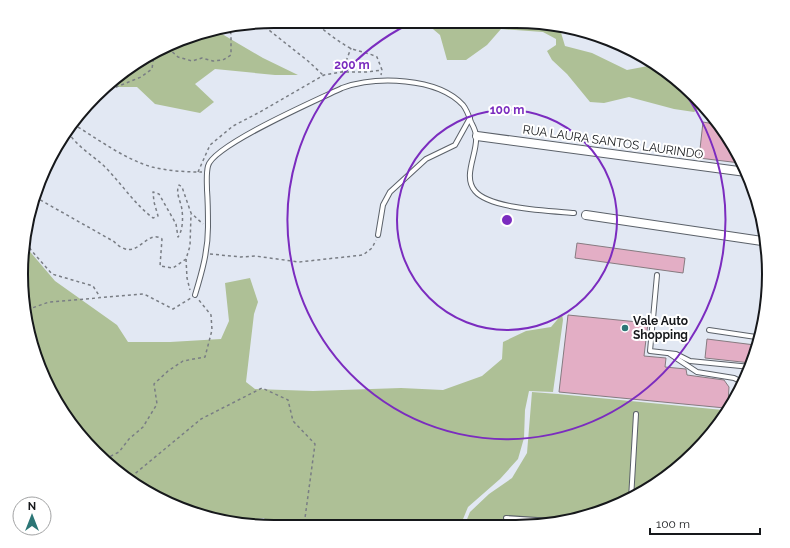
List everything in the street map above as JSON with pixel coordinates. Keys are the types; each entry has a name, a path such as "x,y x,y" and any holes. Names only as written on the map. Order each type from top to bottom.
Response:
{"street":[{"name":"RUA LAURA SANTOS LAURINDO","path":"476,136 739,171"},
{"path":"586,215 760,241"}],"lane":[{"path":"195,295 203,270 206,254 208,228 207,172 210,160 233,142 254,131 342,88 356,84 380,81 413,83 443,91 455,98 464,107 470,118 476,136 470,177 471,186 475,192 482,198 492,202 520,207 574,213"},
{"path":"378,235 383,205 390,192 426,159 455,145 470,118"},
{"path":"657,275 650,351 676,354 690,361 744,366"},
{"path":"709,330 754,337"},
{"path":"668,353 697,372 734,378 738,380"},
{"path":"685,364 686,358"},
{"path":"631,491 636,414"},
{"path":"506,518 526,519"}],"path":[{"path":"267,28 324,75"},
{"path":"322,28 351,48 377,57 382,70 380,81"},
{"path":"171,51 178,57 192,61 202,58 213,61 223,60 231,55 230,32"},
{"path":"342,72 351,48"},
{"path":"114,87 152,70 153,60"},
{"path":"198,172 210,145 233,126 324,75 342,72 367,72 382,70"},
{"path":"77,127 117,152 152,167 179,171 207,172"},
{"path":"70,135 73,140 102,165 133,199 153,218 158,216 152,192 159,194 176,224 178,237 182,232 182,210 177,190 179,185 182,187 191,213 190,246 186,259 190,290 211,315 212,330 205,357 183,361 168,371 154,384 157,404 142,427 129,439 119,452 109,457"},
{"path":"39,200 113,241 124,249 134,249 152,236 158,236 162,239 160,266 173,268 186,259"},
{"path":"191,213 208,228"},
{"path":"206,254 242,257 255,256 299,262 363,255 372,248 378,235"},
{"path":"30,248 52,274 93,286 100,297"},
{"path":"31,310 49,302 144,294 173,309 195,295"},
{"path":"133,476 200,419 262,388 288,400 293,421 315,444 306,520"}],"green space":[{"path":"432,28 516,28 561,32 565,46 592,53 627,70 648,66 678,89 698,109 694,112 674,109 629,97 604,103 590,102 567,74 552,60 547,51 556,45 556,39 543,32 501,29 487,45 466,60 447,60 440,35"},
{"path":"221,34 263,58 298,75 275,75 215,69 195,84 214,102 200,113 155,104 137,87 114,87 137,69 165,53 195,41"},
{"path":"29,251 55,281 117,325 128,342 170,342 221,339 229,321 225,283 250,278 258,302 254,314 246,382 255,389 313,391 401,388 443,390 482,376 502,359 503,342 526,331 551,327 562,314 563,320 553,392 529,391 525,410 524,438 518,459 500,479 468,507 463,520 274,520 265,519 264,518 242,518 210,512 165,495 137,479 124,469 89,436 69,411 53,383 36,338 30,306 28,274"},
{"path":"532,392 722,410 701,436 678,459 653,479 625,495 580,512 548,518 516,520 467,520 470,512 489,494 512,478 527,453"}],"building":[{"path":"703,122 711,124 721,137 736,162 699,158"},
{"path":"577,243 685,258 683,273 575,258"},
{"path":"568,315 648,323 644,356 666,358 665,367 686,369 687,375 724,380 729,387 728,398 723,408 559,392"},
{"path":"707,339 752,345 745,362 705,358"}],"place":[{"name":"Vale Auto Shopping","path":"625,328"}]}
